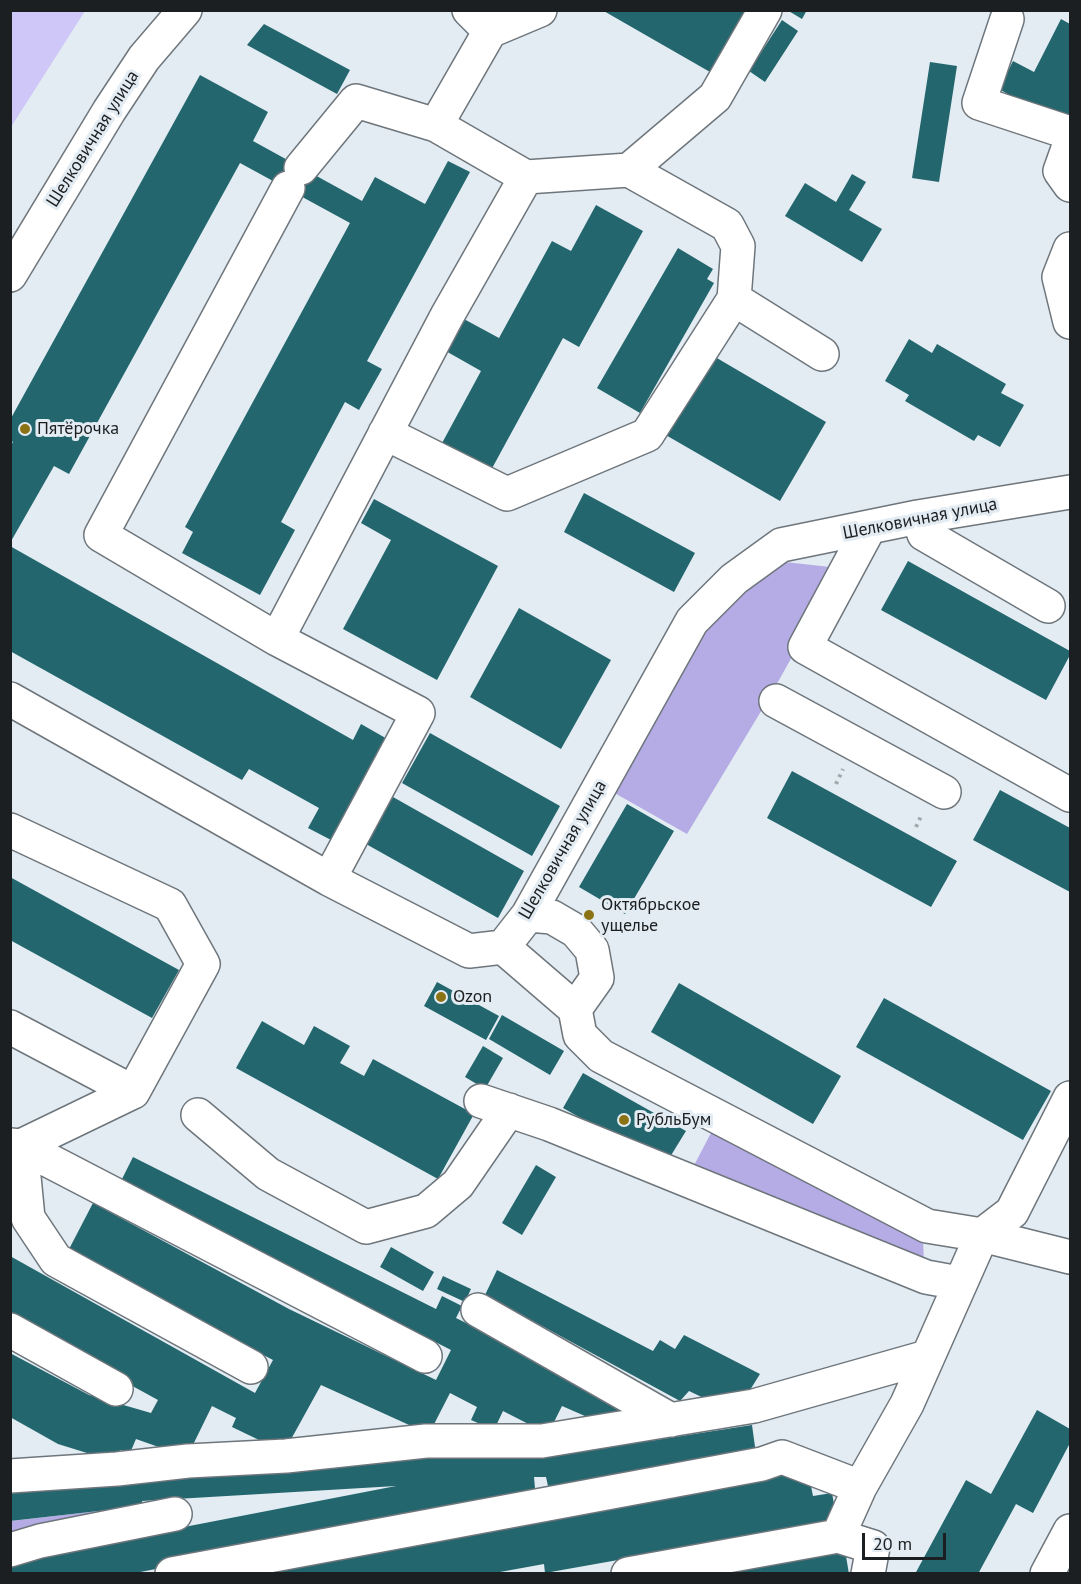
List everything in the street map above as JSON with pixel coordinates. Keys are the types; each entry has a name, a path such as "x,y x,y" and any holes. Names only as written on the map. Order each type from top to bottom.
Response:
{"street":[{"name":"Шелковичная улица","path":"10,274 109,111 144,58 185,10"},
{"path":"436,125 479,21 540,10"},
{"path":"629,170 715,97 765,10"},
{"path":"1007,20 979,103 1071,133"},
{"path":"329,879 418,713 277,639 100,535 294,178 356,101 436,125 526,177 629,170 727,225 738,246 734,298 647,435 507,494 385,433"},
{"path":"1071,143 1060,171 1071,185"},
{"path":"277,639 447,316 526,177"},
{"path":"1071,249 1059,277 1071,322"},
{"path":"734,298 822,354"},
{"name":"Шелковичная улица","path":"503,947 528,915 692,621 734,579 781,545 918,517 1069,496"},
{"path":"918,517 924,534 1048,606"},
{"path":"869,528 805,647 1071,795"},
{"path":"10,699 329,879 469,951 503,947 575,1009 580,1035 601,1056 927,1226 982,1235 1071,1257"},
{"path":"776,701 944,792"},
{"path":"10,830 170,905 204,964 133,1092 16,1146"},
{"path":"528,915 552,917 576,931 592,950 597,978 575,1009"},
{"path":"10,1027 133,1092"},
{"path":"838,1536 860,1487 907,1404 982,1235 1012,1212 1071,1098"},
{"path":"198,1115 268,1174 366,1227 426,1211 458,1184 495,1106 559,1128 926,1277 959,1283"},
{"path":"16,1146 425,1356"},
{"path":"16,1146 28,1218 56,1260 250,1367"},
{"path":"478,1310 671,1420"},
{"path":"10,1330 116,1389"},
{"path":"10,1476 117,1469 188,1461 286,1456 426,1441 542,1441 754,1406 927,1357"},
{"path":"172,1574 762,1464 782,1457 860,1487"},
{"path":"10,1550 40,1541 175,1514"},
{"path":"1047,1574 1071,1531"},
{"path":"628,1574 838,1536 873,1547 868,1574"}],"shaded area":[{"path":"10,11 85,11 11,127 10,127"},
{"path":"785,562 830,567 836,578 769,698 687,834 611,791 711,622 743,590"},
{"path":"712,1131 923,1238 924,1266 689,1175"},
{"path":"143,1506 11,1533 11,1521"}],"building":[{"path":"602,10 745,10 710,72"},
{"path":"787,10 807,10 802,19"},
{"path":"1061,19 1070,24 1070,130 999,89 1013,61 1034,72"},
{"path":"782,20 798,31 765,82 749,71"},
{"path":"264,24 350,70 337,94 247,45"},
{"path":"930,62 957,66 939,182 912,178"},
{"path":"200,75 268,112 253,141 362,201 375,177 425,204 448,161 470,172 367,361 382,369 359,410 345,402 281,522 295,530 260,595 182,553 193,532 185,527 350,223 240,163 69,474 54,466 10,543 10,446 13,442 10,440 10,420"},
{"path":"852,174 866,182 849,210 882,229 862,262 785,216 805,183 836,202"},
{"path":"596,205 643,231 579,347 563,338 490,472 441,445 481,371 444,350 462,318 499,338 552,241 571,251"},
{"path":"678,248 713,269 707,279 714,283 640,413 597,388"},
{"path":"909,339 932,353 937,344 1006,384 1001,393 1024,405 1000,447 978,435 974,441 905,401 909,395 885,381"},
{"path":"710,354 826,422 780,501 664,434"},
{"path":"584,493 695,553 674,592 564,532"},
{"path":"374,499 498,566 437,680 343,629 391,540 361,523"},
{"path":"10,546 353,740 361,724 389,740 333,841 308,828 319,808 249,769 242,780 10,651"},
{"path":"908,561 1070,651 1046,700 881,610"},
{"path":"519,608 611,660 561,749 470,697"},
{"path":"430,733 560,806 532,856 402,783"},
{"path":"792,771 957,861 931,907 767,818"},
{"path":"1000,790 1070,828 1070,892 973,840"},
{"path":"393,797 524,871 498,918 366,844"},
{"path":"627,804 674,831 625,914 579,887"},
{"path":"10,877 179,970 152,1018 10,940"},
{"path":"437,982 499,1016 486,1040 424,1006"},
{"path":"679,983 841,1076 813,1124 651,1032"},
{"path":"884,998 1051,1091 1023,1140 856,1047"},
{"path":"502,1015 564,1051 550,1075 489,1039"},
{"path":"262,1021 304,1045 314,1026 350,1046 340,1063 364,1076 373,1059 474,1114 438,1179 236,1068"},
{"path":"483,1046 503,1058 485,1089 465,1077"},
{"name":"РубльБум","path":"583,1073 686,1131 670,1157 654,1160 563,1108"},
{"path":"133,1157 436,1309 442,1296 462,1306 456,1318 638,1409 608,1426 562,1406 548,1434 503,1411 494,1430 471,1420 477,1407 450,1393 429,1434 321,1385 284,1452 232,1427 236,1418 212,1406 187,1457 136,1439 130,1453 120,1450 116,1462 58,1444 10,1417 10,1353 89,1395 151,1413 158,1400 10,1319 10,1256 255,1393 273,1360 67,1253 93,1203 289,1309 436,1380 451,1350 121,1181"},
{"path":"536,1165 556,1177 522,1235 502,1223"},
{"path":"391,1247 434,1272 423,1291 380,1267"},
{"path":"497,1270 653,1351 660,1340 675,1349 684,1335 760,1374 750,1390 712,1402 689,1391 680,1401 485,1295"},
{"path":"443,1276 471,1289 465,1302 437,1289"},
{"path":"1037,1410 1070,1429 1070,1443 1033,1513 1016,1504 978,1574 915,1574 966,1480 991,1494"},
{"path":"752,1425 756,1454 548,1486 546,1477 534,1477 536,1500 407,1513 408,1520 130,1574 10,1574 10,1562 24,1558 396,1486 142,1501 143,1506 10,1521 10,1489 139,1474 545,1449 546,1457"},
{"path":"808,1471 813,1496 832,1493 837,1521 545,1573 544,1564 489,1574 258,1574 534,1518"},
{"path":"845,1550 849,1574 693,1574"}],"place":[{"name":"Пятёрочка","path":"25,429"},
{"name":"Октябрьское ущелье","path":"589,915"},
{"name":"Ozon","path":"441,997"},
{"name":"РубльБум","path":"624,1120"}]}
